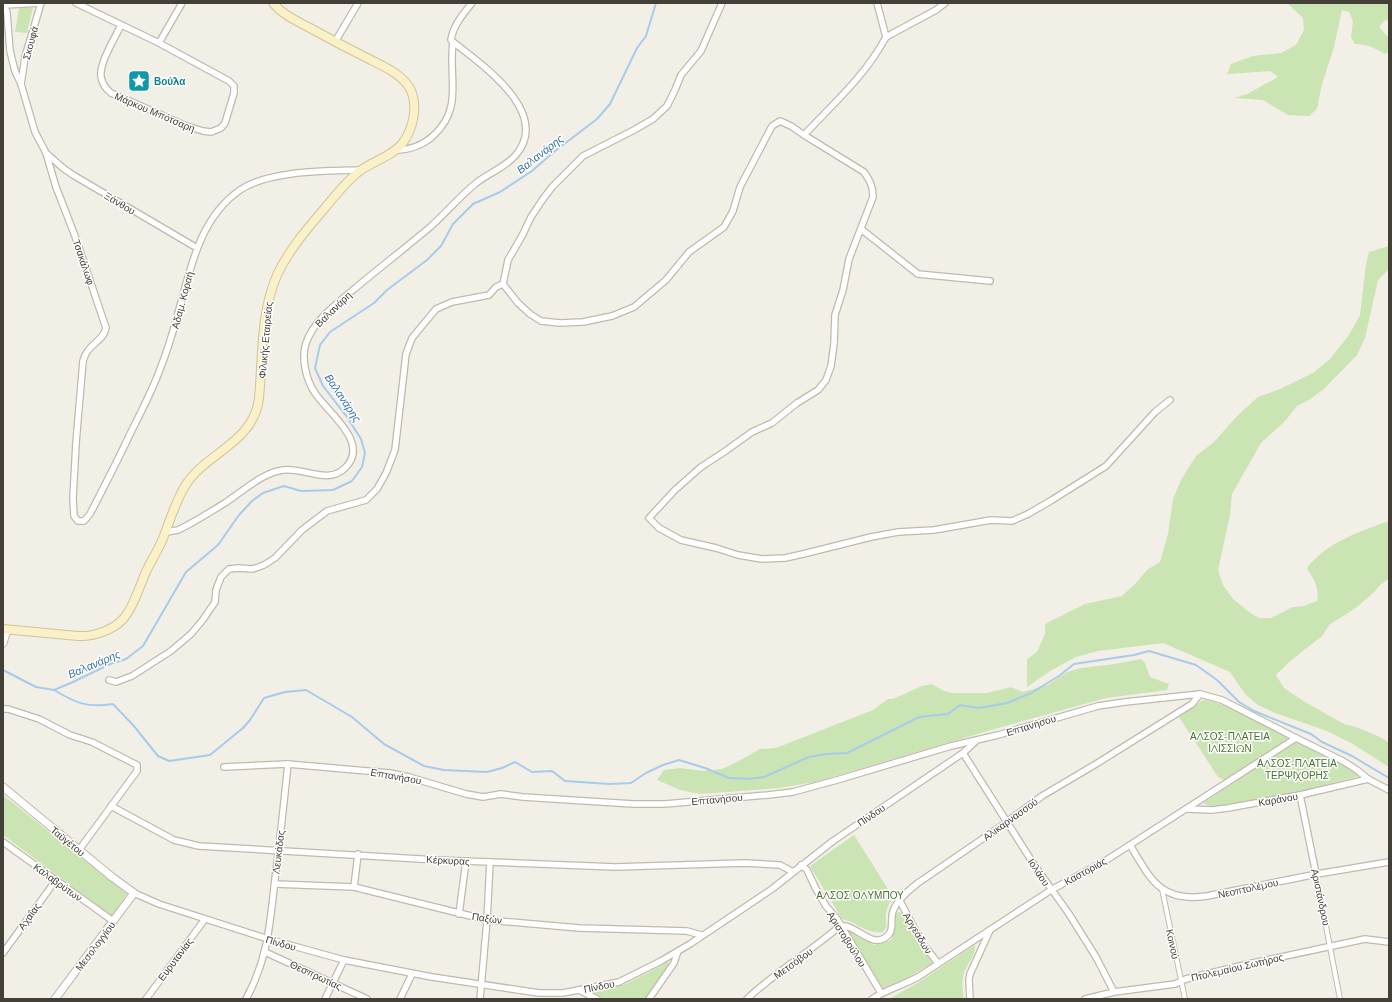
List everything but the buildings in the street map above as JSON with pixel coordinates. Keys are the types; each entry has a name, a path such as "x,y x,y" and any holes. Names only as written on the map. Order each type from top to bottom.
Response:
{"main road":[{"name":"Φιλικής Εταιρείας","path":"5,630 82,636 96,634 116,625 125,617 149,564 166,532 177,501 191,477 201,467 238,438 250,425 256,414 262,372 267,304 281,268 309,228 346,183 362,170 396,150 406,137 412,120 414,100 410,89 404,81 389,69 291,18 278,9 273,3"}],"street":[{"name":"Τσακάλωφ","path":"41,3 4,4 12,59 35,132 46,153 56,187 75,236 106,328 103,336 88,350 84,360 76,438 73,498 74,516 77,520"},
{"name":"Σκουφά","path":"21,84 25,58 41,3"},
{"name":"Μάρκου Μπότσαρη","path":"76,3 121,24 159,43 232,84 234,86 234,93 225,123 221,128 208,132 190,128 121,98 108,90 102,80 101,68 121,24"},
{"path":"159,43 182,3"},
{"path":"335,42 358,3"},
{"path":"396,150 403,150 426,141 439,130 447,120 451,110 452,94 451,56 453,42 451,40 453,32 464,13 472,3"},
{"path":"503,284 508,260 531,217 553,186 583,156 653,119 667,106 681,75 701,51 722,3"},
{"path":"877,3 886,36"},
{"path":"804,135 866,68 886,36 936,10 945,3"},
{"name":"Βαλανάρη","path":"166,532 178,530 186,526 272,473 291,470 330,476 340,472 349,462 353,452 351,439 342,426 319,400 308,379 305,367 304,351 310,334 325,316 370,276 428,229 475,184 509,162 518,152 524,137 526,127 523,116 509,90 453,42"},
{"path":"503,284 518,303 530,314 541,321 560,323 583,322 612,316 634,307 666,280 689,252 724,227 732,211 743,181 772,126 780,121 791,126 864,172 871,181 873,197 849,259 843,290 835,315 834,344 831,366 826,380 818,390 797,403 772,423 752,432 701,467 648,518 659,528 681,540 738,555 762,559 797,555 898,532 934,530 991,520 1012,521 1028,514 1052,500 1106,466 1155,412 1170,400"},
{"name":"Ξάνθου","path":"46,153 68,172 197,248"},
{"name":"Αδαμ. Κοραή","path":"77,520 84,522 90,514 153,387 170,342 197,248 209,223 220,208 229,199 248,186 272,178 316,171 362,170"},
{"path":"861,229 918,274 990,281"},
{"path":"109,680 116,682 132,676 171,651 191,634 202,621 214,602 216,590 221,577 229,569 253,569 264,565 275,558 302,530 328,512 366,500 377,489 386,474 395,450 406,354 412,338 436,309 452,302 489,295 496,287 503,284"},
{"path":"3,642 5,630"},
{"path":"1200,694 1222,700 1343,761 1368,779 1389,790"},
{"name":"Επτανήσου","path":"224,767 288,764 390,773 409,777 458,792 483,796 501,794 523,797 654,804 793,792 950,746 998,735 1098,706 1200,694"},
{"name":"Αλικαρνασσού","path":"840,926 848,926 872,939 878,940 887,937 891,931 892,915 894,910 909,890 1042,796 1192,704 1200,694"},
{"path":"3,709 8,709 39,719 70,734 92,742 137,765 137,771 79,850"},
{"name":"Καστοριάς","path":"872,999 881,993 909,982 1051,890 1130,845 1296,738"},
{"name":"Πίνδου","path":"134,893 159,904 205,919 268,939 344,960 412,974 556,996 619,982 678,951 772,889 833,841 963,753 978,739"},
{"name":"Ιολάου","path":"963,753 1051,890 1069,914 1096,957 1114,992"},
{"name":"Λευκάδας","path":"246,999 258,975 268,939 288,764"},
{"name":"Καράνου","path":"1187,809 1212,810 1300,795 1368,779"},
{"name":"Ταϋγέτου","path":"3,787 112,877 134,893"},
{"name":"Αριστάνδρου","path":"1300,795 1331,946 1340,999"},
{"name":"Κέρκυρας","path":"111,806 164,835 184,843 208,847 466,861 615,867 745,863 780,865 793,872"},
{"name":"Καλαβρύτων","path":"3,842 113,922"},
{"name":"Νεοπτολέμου","path":"1130,845 1150,878 1162,889 1178,896 1198,898 1316,874 1389,862"},
{"path":"354,887 358,854"},
{"path":"459,914 466,861"},
{"path":"480,999 487,920 490,862"},
{"name":"Αριστοβούλου","path":"801,865 807,870 826,906 837,919 881,993"},
{"name":"Αχαΐας","path":"3,952 56,880"},
{"name":"Παξών","path":"275,884 354,887 487,920 579,928 687,931 701,936"},
{"name":"Κοινού","path":"1162,889 1185,999"},
{"name":"Μεσολογγίου","path":"55,999 134,893"},
{"name":"Αργεάδων","path":"900,901 922,943 938,963"},
{"name":"Ευρυτανίας","path":"146,999 205,919"},
{"name":"Μετσόβου","path":"747,999 764,984 840,926"},
{"path":"970,999 970,974 990,929"},
{"name":"Πτολεμαίου Σωτήρος","path":"1086,999 1114,992 1175,984 1248,964 1366,939 1389,942"},
{"path":"649,999 674,963 678,951"},
{"name":"Θεσπρωτίας","path":"265,952 367,999"},
{"path":"325,999 344,960"},
{"path":"400,999 412,974"},
{"path":"579,990 597,999"}],"green space":[{"path":"1287,3 1389,3 1389,21 1385,20 1379,27 1389,38 1389,52 1385,54 1371,47 1355,44 1351,37 1353,21 1349,12 1342,10 1334,47 1322,84 1317,109 1309,116 1288,115 1263,100 1234,98 1247,94 1278,77 1270,71 1227,74 1231,64 1253,56 1281,53 1296,45 1304,30 1303,18"},
{"path":"19,8 33,8 27,33 15,32"},
{"path":"1389,246 1389,269 1378,280 1365,338 1357,355 1324,389 1297,406 1285,421 1261,443 1232,494 1230,515 1218,570 1223,585 1233,599 1259,618 1271,618 1293,607 1304,606 1317,601 1317,588 1307,568 1324,551 1344,539 1389,521 1389,579 1381,584 1357,607 1330,624 1322,636 1289,662 1276,675 1284,688 1305,702 1344,724 1359,728 1382,738 1389,743 1389,767 1351,743 1327,731 1275,713 1258,705 1245,694 1230,672 1163,643 1098,651 1076,657 1050,671 1027,687 1027,659 1037,652 1045,634 1045,624 1085,604 1122,596 1147,570 1160,562 1168,534 1173,499 1181,480 1196,456 1214,442 1237,416 1258,397 1280,389 1313,373 1330,359 1349,335 1360,315 1366,264 1369,252"},
{"path":"1141,659 1145,663 1150,677 1169,684 1167,690 1106,698 815,782 779,788 700,794 680,790 657,780 664,770 680,768 703,771 722,769 760,749 776,748 873,710 888,699 893,699 922,686 932,684 942,690 952,693 987,693 1011,687 1023,692 1048,685 1067,672 1081,668"},
{"name":"ΑΛΣΟΣ-ΠΛΑΤΕΙΑ ΙΛΙΣΣΙΩΝ","path":"1203,700 1234,710 1288,738 1283,743 1224,780 1218,777 1179,717"},
{"name":"ΑΛΣΟΣ-ΠΛΑΤΕΙΑ ΤΕΡΨΙΧΟΡΗΣ","path":"1296,742 1346,767 1359,776 1303,791 1219,806 1209,806 1203,803"},
{"path":"3,795 127,894 112,916 3,835"},
{"name":"ΑΛΣΟΣ ΟΛΥΜΠΟΥ","path":"854,835 893,897 887,911 887,926 883,932 867,930 842,919 810,866"},
{"name":"ΑΛΣΟΣ ΟΛΥΜΠΟΥ","path":"899,912 932,963 909,977 883,988 849,934 850,932 874,945 891,940 896,924 895,914"},
{"path":"975,945 973,956 965,969 963,976 962,986 964,999 889,999 919,982"},
{"path":"668,962 670,964 646,999 603,999 590,992 626,984"}],"waterway":[{"name":"Βαλανάρης","path":"3,670 36,687 54,690 110,664 126,659 143,646 186,572 218,545 239,515 252,501 263,493 284,486 301,491 333,490 352,481 362,467 365,453 361,439 347,417 323,386 315,368 320,345 330,332 374,303 387,290 427,260 441,246 453,224 473,204 500,192 532,171 555,151 597,119 610,104 637,48 646,36 656,3"},
{"path":"54,690 75,701 88,705 113,704 133,725 158,756 169,761 210,755 243,728 264,698 285,692 306,690 352,717 384,744 424,766 444,770 487,772 502,768 515,762 532,772 552,771 565,781 610,784 631,783 646,773 663,765 679,760 705,768 729,778 749,779 764,777 809,757 826,754 847,753 919,717 948,714 960,705 979,708 1007,703 1031,693 1059,676 1074,664 1134,655 1149,651 1196,665 1217,680 1239,702 1254,711 1311,734 1322,742 1352,756 1389,778"}],"place":[{"name":"Βούλα","path":"139,81"}]}
